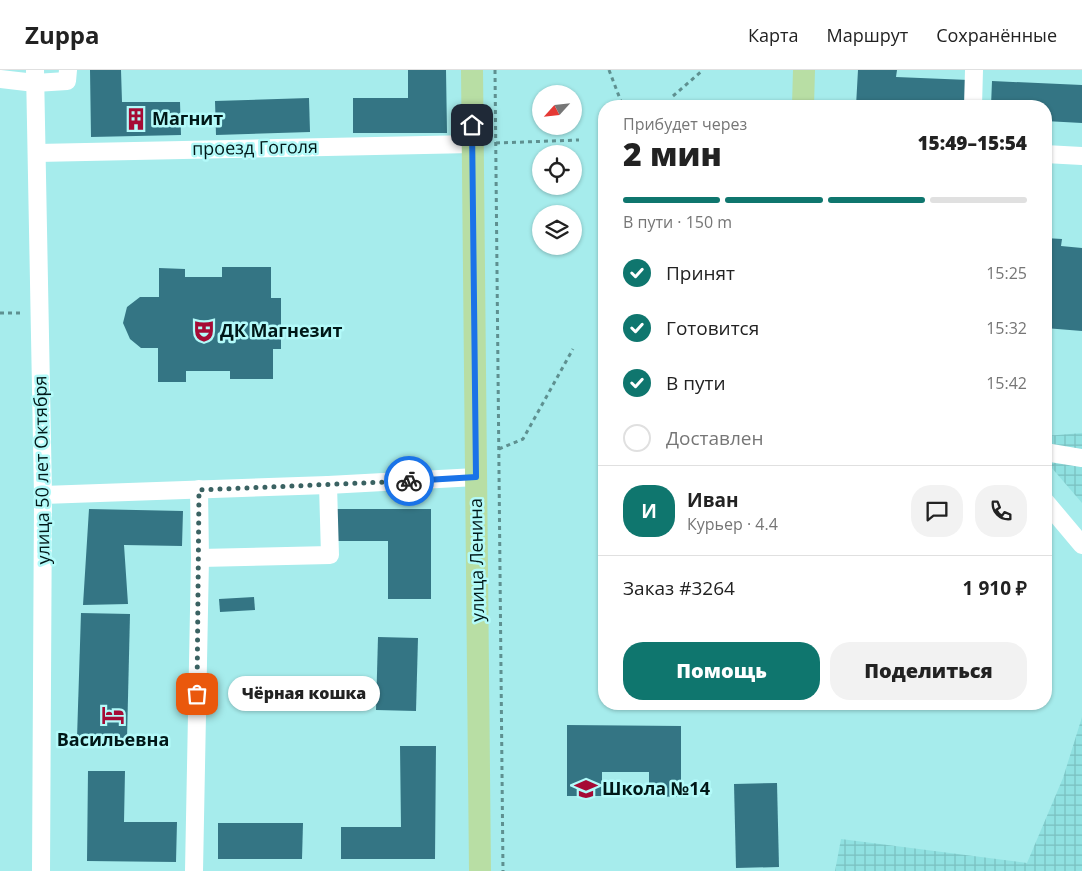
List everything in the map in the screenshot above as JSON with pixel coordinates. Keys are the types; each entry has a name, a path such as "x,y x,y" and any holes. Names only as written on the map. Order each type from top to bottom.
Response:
{"main road":[{"name":"улица Ленина","path":"472,70 480,871"},
{"path":"803,100 804,70"}],"street":[{"path":"0,79 35,76 67,81 68,70"},
{"path":"973,100 974,70"},
{"name":"улица 50 лет Октября","path":"35,76 43,495 41,871"},
{"name":"проезд Гоголя","path":"37,153 473,144"},
{"path":"1052,154 1082,156"},
{"path":"1052,453 1082,458"},
{"path":"43,495 328,485 476,477"},
{"path":"200,558 330,555 328,485"},
{"path":"194,871 200,558 199,490"},
{"path":"1052,509 1082,545"}],"path":[{"path":"495,70 503,871"},
{"path":"609,70 620,100"},
{"path":"673,96 703,70"},
{"path":"496,143 579,140"},
{"path":"499,449 523,439 573,350"}],"shaded area":[{"path":"1082,433 1082,503 1052,468 1052,435"},
{"path":"1082,717 1082,871 835,871 841,839 1027,863 1063,778"}],"building":[{"name":"Магнит","path":"90,70 121,70 122,102 180,102 181,135 91,137"},
{"path":"408,70 446,70 447,133 353,133 353,98 408,98"},
{"path":"858,70 897,70 896,77 969,80 968,100 856,100"},
{"path":"992,81 1082,85 1082,123 1052,121 1052,100 991,100"},
{"path":"309,98 310,132 216,135 215,101"},
{"path":"1052,238 1062,239 1061,246 1082,248 1082,331 1052,329"},
{"name":"ДК Магнезит","path":"222,267 271,267 271,298 281,298 281,349 273,349 273,379 230,379 230,371 186,371 186,382 158,382 158,348 141,348 130,339 123,323 127,307 140,297 159,297 159,268 185,269 185,277 222,277"},
{"path":"89,509 183,511 182,546 124,545 128,604 83,605"},
{"path":"336,509 431,509 431,599 388,599 388,541 336,541"},
{"path":"254,597 255,610 220,612 219,599"},
{"path":"81,613 130,614 127,739 77,738"},
{"path":"378,637 418,638 416,711 376,710"},
{"path":"567,725 681,726 681,797 649,796 649,772 602,772 602,796 567,796"},
{"path":"400,746 436,746 435,859 341,859 341,827 401,827"},
{"path":"88,771 125,771 124,822 177,822 176,862 87,861"},
{"path":"777,783 779,867 736,868 734,784"},
{"path":"218,823 303,823 302,859 218,859"}],"way so far":[{"path":"197,694 200,558 199,490 409,481"}],"place":[{"name":"Магнит","path":"136,119"},
{"name":"ДК Магнезит","path":"204,331"},
{"name":"Чёрная кошка","path":"197,694"},
{"name":"Васильевна","path":"113,715"},
{"name":"Школа №14","path":"586,789"}],"route":[{"path":"409,481 476,477 472,125"}]}
